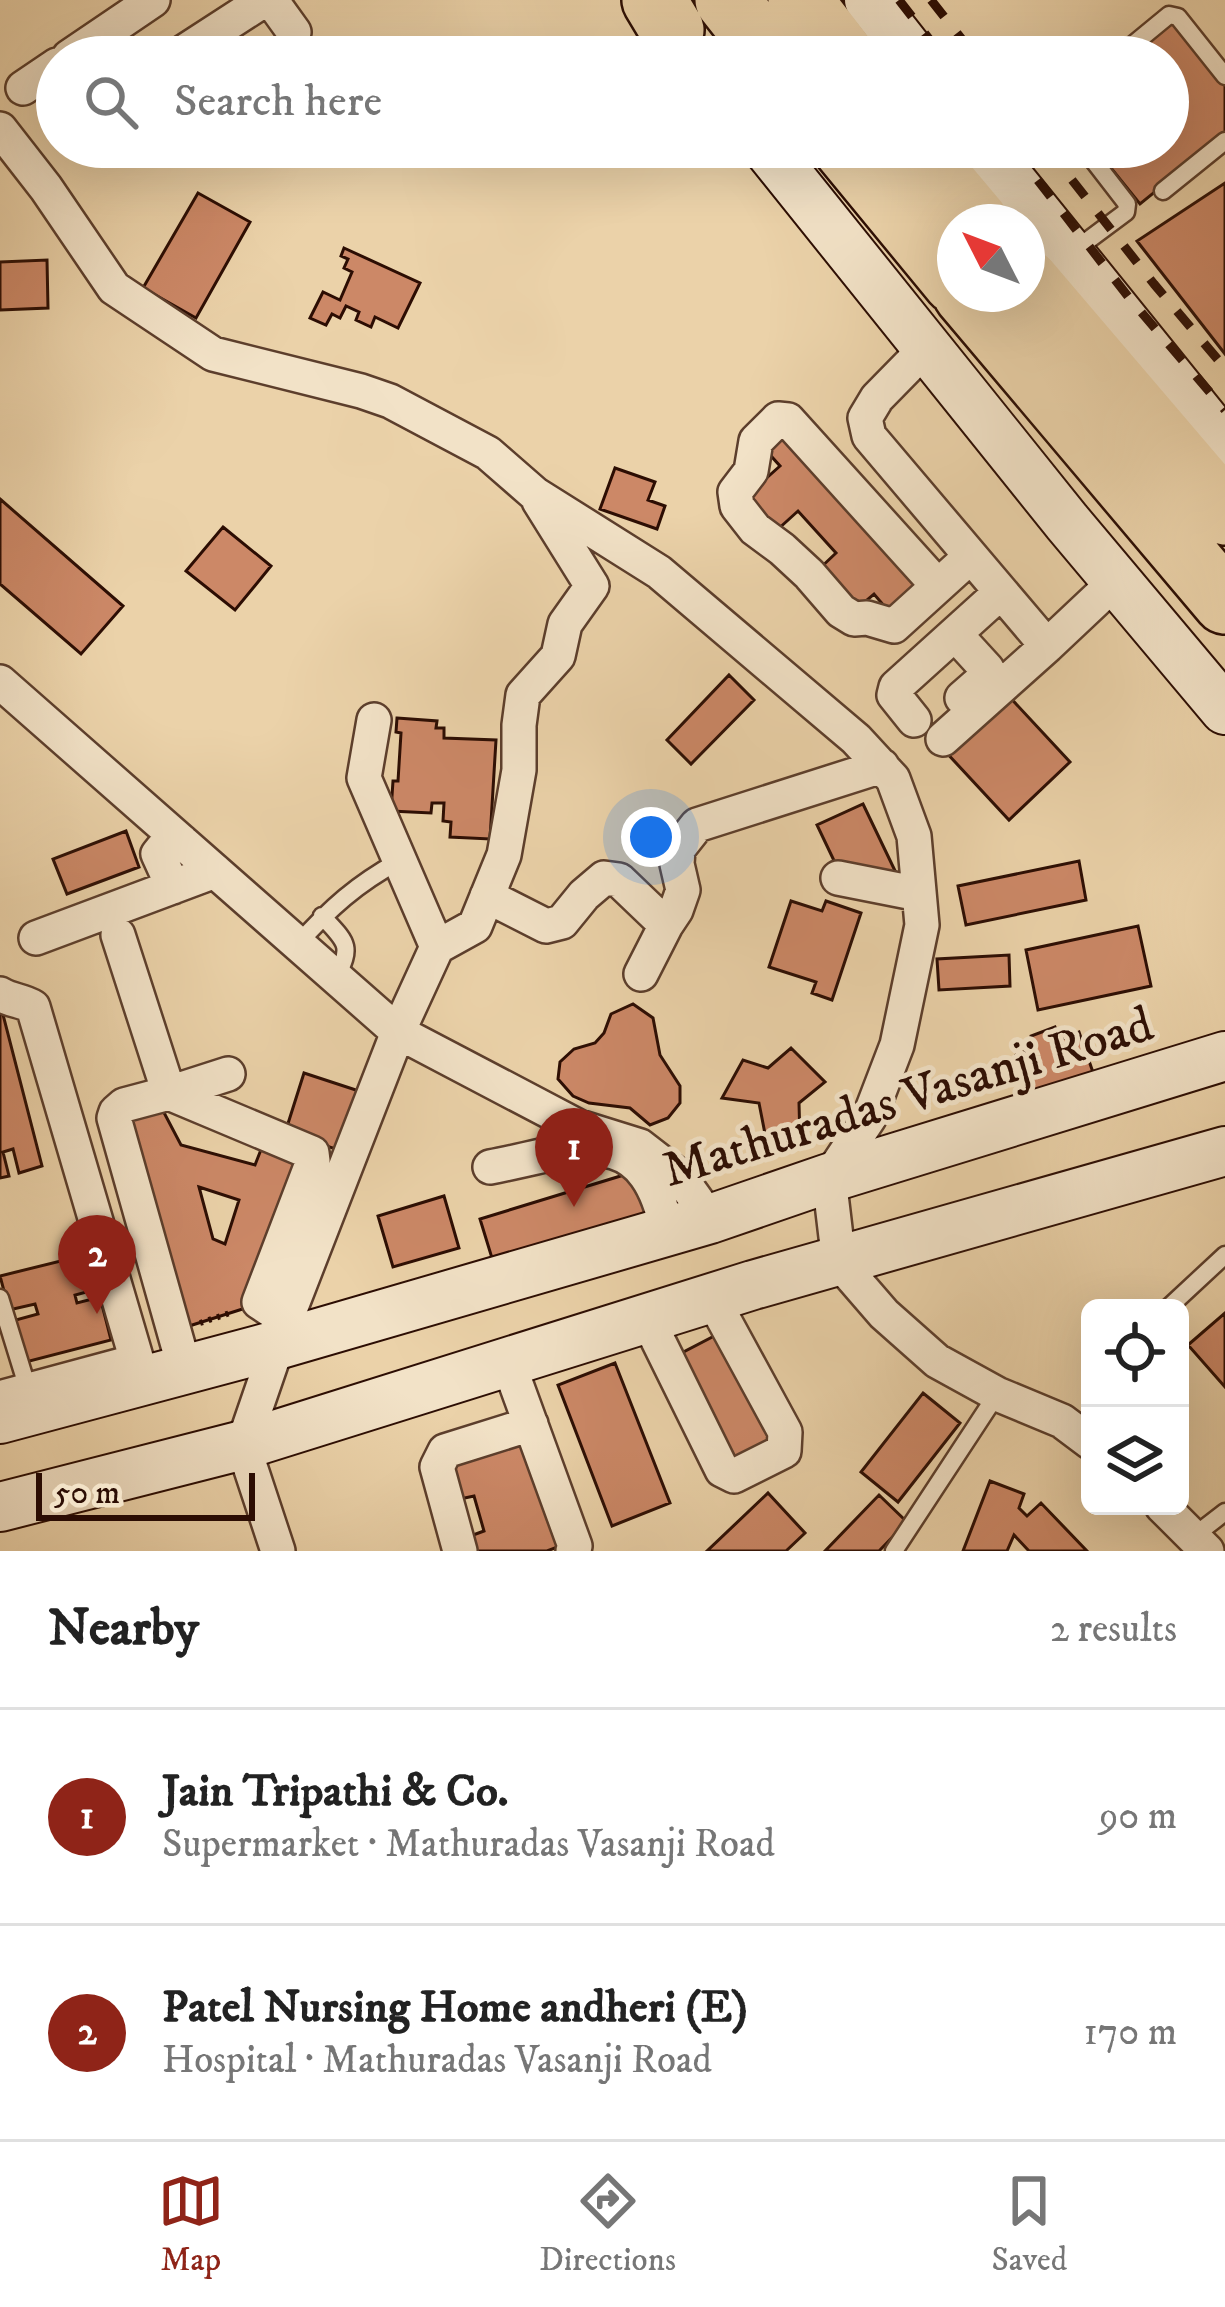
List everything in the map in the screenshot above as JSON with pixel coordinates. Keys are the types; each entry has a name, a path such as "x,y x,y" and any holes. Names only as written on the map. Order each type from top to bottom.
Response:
{"highway":[{"path":"727,0 755,36"},
{"path":"800,0 828,36"},
{"path":"894,168 937,248"},
{"path":"900,168 951,204"},
{"path":"1048,268 1225,513"},
{"path":"980,312 1225,602"}],"main road":[{"path":"869,0 897,36"},
{"path":"783,168 1225,710"},
{"path":"1001,168 1048,268 1225,446"},
{"name":"Mathuradas Vasanji Road","path":"15,1400 274,1323 689,1224 1225,1056"},
{"path":"0,1507 243,1445 712,1298 1218,1160"}],"street":[{"path":"100,36 153,0"},
{"path":"210,36 267,0 294,32"},
{"path":"23,88 36,79"},
{"path":"0,129 114,287 213,354 389,401 488,453 535,494 659,572 856,739 893,778 914,836 922,926 897,1045 869,1118 829,1178 839,1262 884,1314 937,1361 997,1394 1062,1420 1081,1435"},
{"path":"926,348 865,418 869,436 1047,646"},
{"path":"938,586 788,420 778,419 756,441 751,471 735,492 737,506 755,529 854,619 894,626 970,557"},
{"path":"274,1323 437,947 475,926 504,854 523,695 558,656 565,624 592,586 535,494"},
{"path":"929,729 1047,646 1116,580"},
{"path":"929,729 894,695 896,687 1000,593"},
{"path":"929,729 986,677 987,669 955,634"},
{"path":"0,682 398,1031 579,1127 640,1146 680,1177 689,1224"},
{"path":"374,720 364,778 437,947"},
{"path":"641,974 676,910 683,890 678,849 697,825 882,766"},
{"path":"173,887 158,854 181,841"},
{"path":"36,938 215,872"},
{"path":"487,896 546,926 562,922 604,878 619,880 666,925"},
{"path":"838,878 919,894"},
{"path":"118,935 169,1093 314,1156 243,1445 278,1551"},
{"path":"0,994 33,1007 159,1358"},
{"path":"159,1358 114,1118 124,1106 228,1074"},
{"path":"490,1167 595,1148 617,1152 636,1164 689,1224"},
{"path":"647,1318 722,1470 734,1476 784,1451 785,1432 712,1298"},
{"path":"508,1362 573,1551"},
{"path":"460,1551 437,1467 445,1451 531,1424"},
{"path":"1171,1515 1201,1544"}],"lane":[{"path":"1144,36 1169,15 1178,17 1225,76"},
{"path":"1163,191 1225,141"},
{"path":"1048,268 1126,212 1127,204 1099,168"},
{"path":"298,944 364,880 399,861"},
{"path":"322,916 347,946 348,956 336,977"},
{"path":"1178,1299 1225,1256"},
{"path":"0,1298 15,1400"},
{"path":"894,1551 997,1394"},
{"path":"1201,1544 1225,1512"}],"path":[{"path":"159,1358 274,1323"}],"building":[{"path":"1172,19 1186,36 1151,36"},
{"path":"1189,40 1225,83 1225,135 1189,164"},
{"path":"1111,168 1184,168 1140,204"},
{"path":"1225,183 1225,354 1137,241"},
{"path":"198,193 250,222 196,318 143,288"},
{"path":"344,248 420,283 398,328 375,317 371,327 356,320 359,312 346,306 340,318 332,314 326,325 310,318 323,292 340,300 352,272 344,268 348,259 341,256"},
{"path":"47,260 48,308 0,310 0,262"},
{"path":"784,428 924,584 891,614 874,594 853,612 817,571 836,553 798,511 776,531 745,497 780,466 763,447"},
{"path":"615,468 655,482 648,500 665,506 657,529 600,509"},
{"path":"0,499 123,606 81,654 0,584"},
{"path":"223,527 271,566 235,610 186,571"},
{"path":"729,675 754,700 691,764 667,740"},
{"path":"1004,691 1070,762 1009,820 943,749"},
{"path":"397,718 437,721 436,728 444,728 444,738 496,740 490,839 450,837 451,822 443,821 444,803 432,803 431,813 391,811 393,781 398,781 401,733 396,732"},
{"path":"863,804 898,877 838,869 817,825"},
{"path":"126,831 139,867 67,894 53,859"},
{"path":"1079,861 1086,900 966,925 958,886"},
{"path":"791,901 822,911 826,901 861,913 832,1000 812,993 816,982 769,967"},
{"path":"1138,926 1151,986 1038,1010 1026,950"},
{"path":"1009,955 1010,986 939,990 937,959"},
{"path":"0,1003 42,1166 19,1173 13,1149 3,1152 9,1176 0,1178"},
{"path":"633,1004 653,1018 660,1055 680,1086 680,1103 668,1118 650,1125 630,1108 573,1096 558,1079 560,1062 574,1049 595,1043 611,1014"},
{"path":"1055,1027 1060,1040 1079,1032 1096,1081 1030,1098 1016,1055 1031,1049 1031,1036"},
{"path":"791,1048 825,1082 799,1103 800,1140 767,1144 759,1103 722,1098 743,1060 768,1068"},
{"path":"304,1073 362,1092 342,1151 285,1133"},
{"path":"160,1105 181,1145 255,1165 262,1147 305,1161 252,1306 186,1327 126,1118","holes":["199,1187 239,1200 225,1244 213,1239"]},
{"path":"637,1171 652,1221 495,1268 480,1219"},
{"path":"444,1196 459,1248 393,1267 378,1216"},
{"path":"89,1254 98,1289 75,1295 77,1303 100,1297 111,1340 22,1363 12,1321 38,1314 35,1304 9,1310 0,1276"},
{"path":"1225,1313 1225,1387 1189,1346"},
{"path":"720,1333 780,1446 734,1471 674,1357"},
{"path":"615,1363 670,1503 612,1526 558,1385"},
{"path":"923,1393 960,1423 898,1502 861,1472"},
{"path":"521,1438 563,1545 547,1551 469,1551 465,1538 484,1531 474,1496 460,1499 450,1466"},
{"path":"990,1481 1024,1494 1019,1508 1027,1516 1041,1503 1087,1551 1029,1551 1014,1535 1007,1551 963,1551"},
{"path":"768,1493 805,1533 786,1551 707,1551"},
{"path":"879,1495 907,1522 879,1551 825,1551"}],"railway":[{"path":"899,0 927,36"},
{"path":"931,0 959,36"},
{"path":"1028,168 1130,299 1225,410"},
{"path":"1063,168 1225,368"}],"place":[{"name":"Jain Tripathi & Co.","path":"574,1207"},
{"name":"Patel Nursing Home andheri (E)","path":"97,1314"}]}
